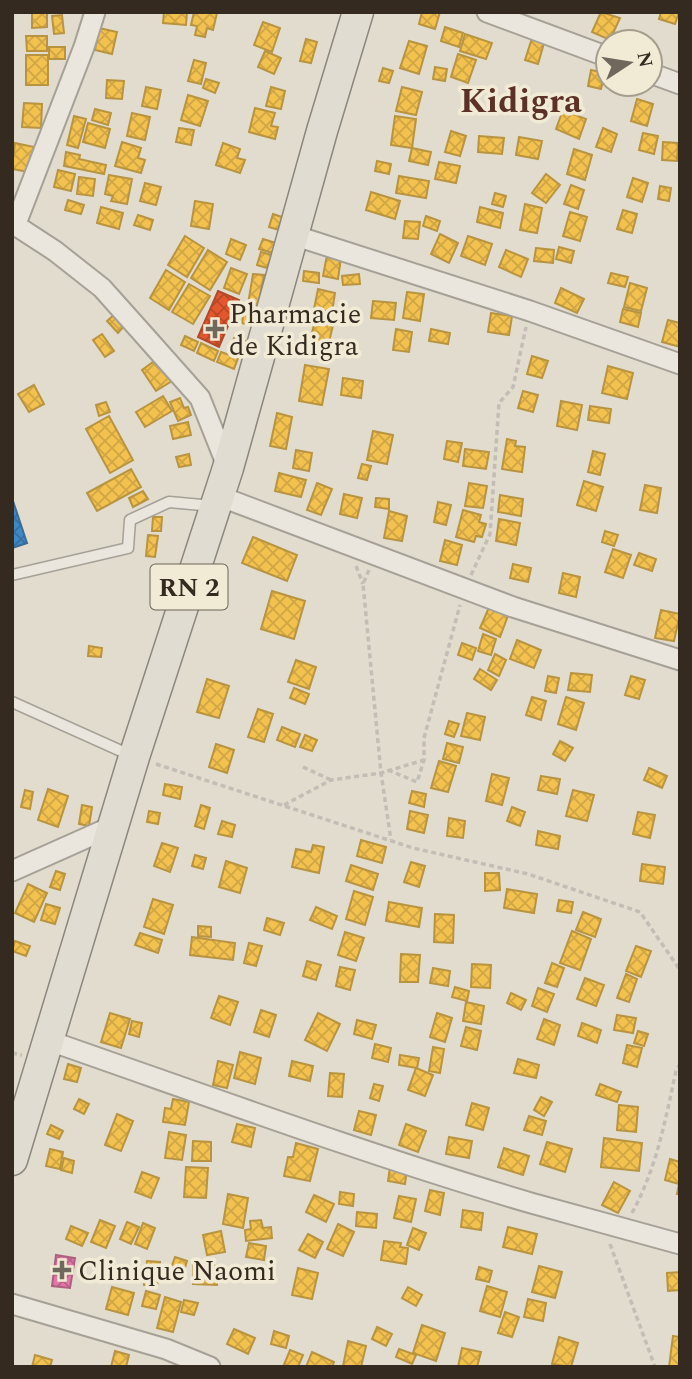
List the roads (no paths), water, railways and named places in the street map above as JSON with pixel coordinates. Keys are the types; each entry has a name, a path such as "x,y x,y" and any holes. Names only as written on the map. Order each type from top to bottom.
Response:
{"main road":[{"name":"RN 2","path":"12,1160 134,757 228,468 358,12"}],"street":[{"path":"95,12 79,60 14,225 55,251 102,288 200,398 228,468"},
{"path":"487,12 594,52"},
{"path":"293,235 530,311 680,363"},
{"path":"217,501 375,555 513,607 680,660"},
{"path":"12,871 113,826"},
{"path":"47,1040 265,1116 531,1203 680,1244"},
{"path":"12,1304 166,1349 211,1367"}],"lane":[{"path":"12,575 128,548 130,520 169,502 217,501"},
{"path":"12,702 134,757"}],"place":[{"name":"Pharmacie de Kidigra","path":"215,329"},
{"name":"Clinique Naomi","path":"62,1270"}],"district":[{"name":"Kidigra","path":"521,100"}]}
